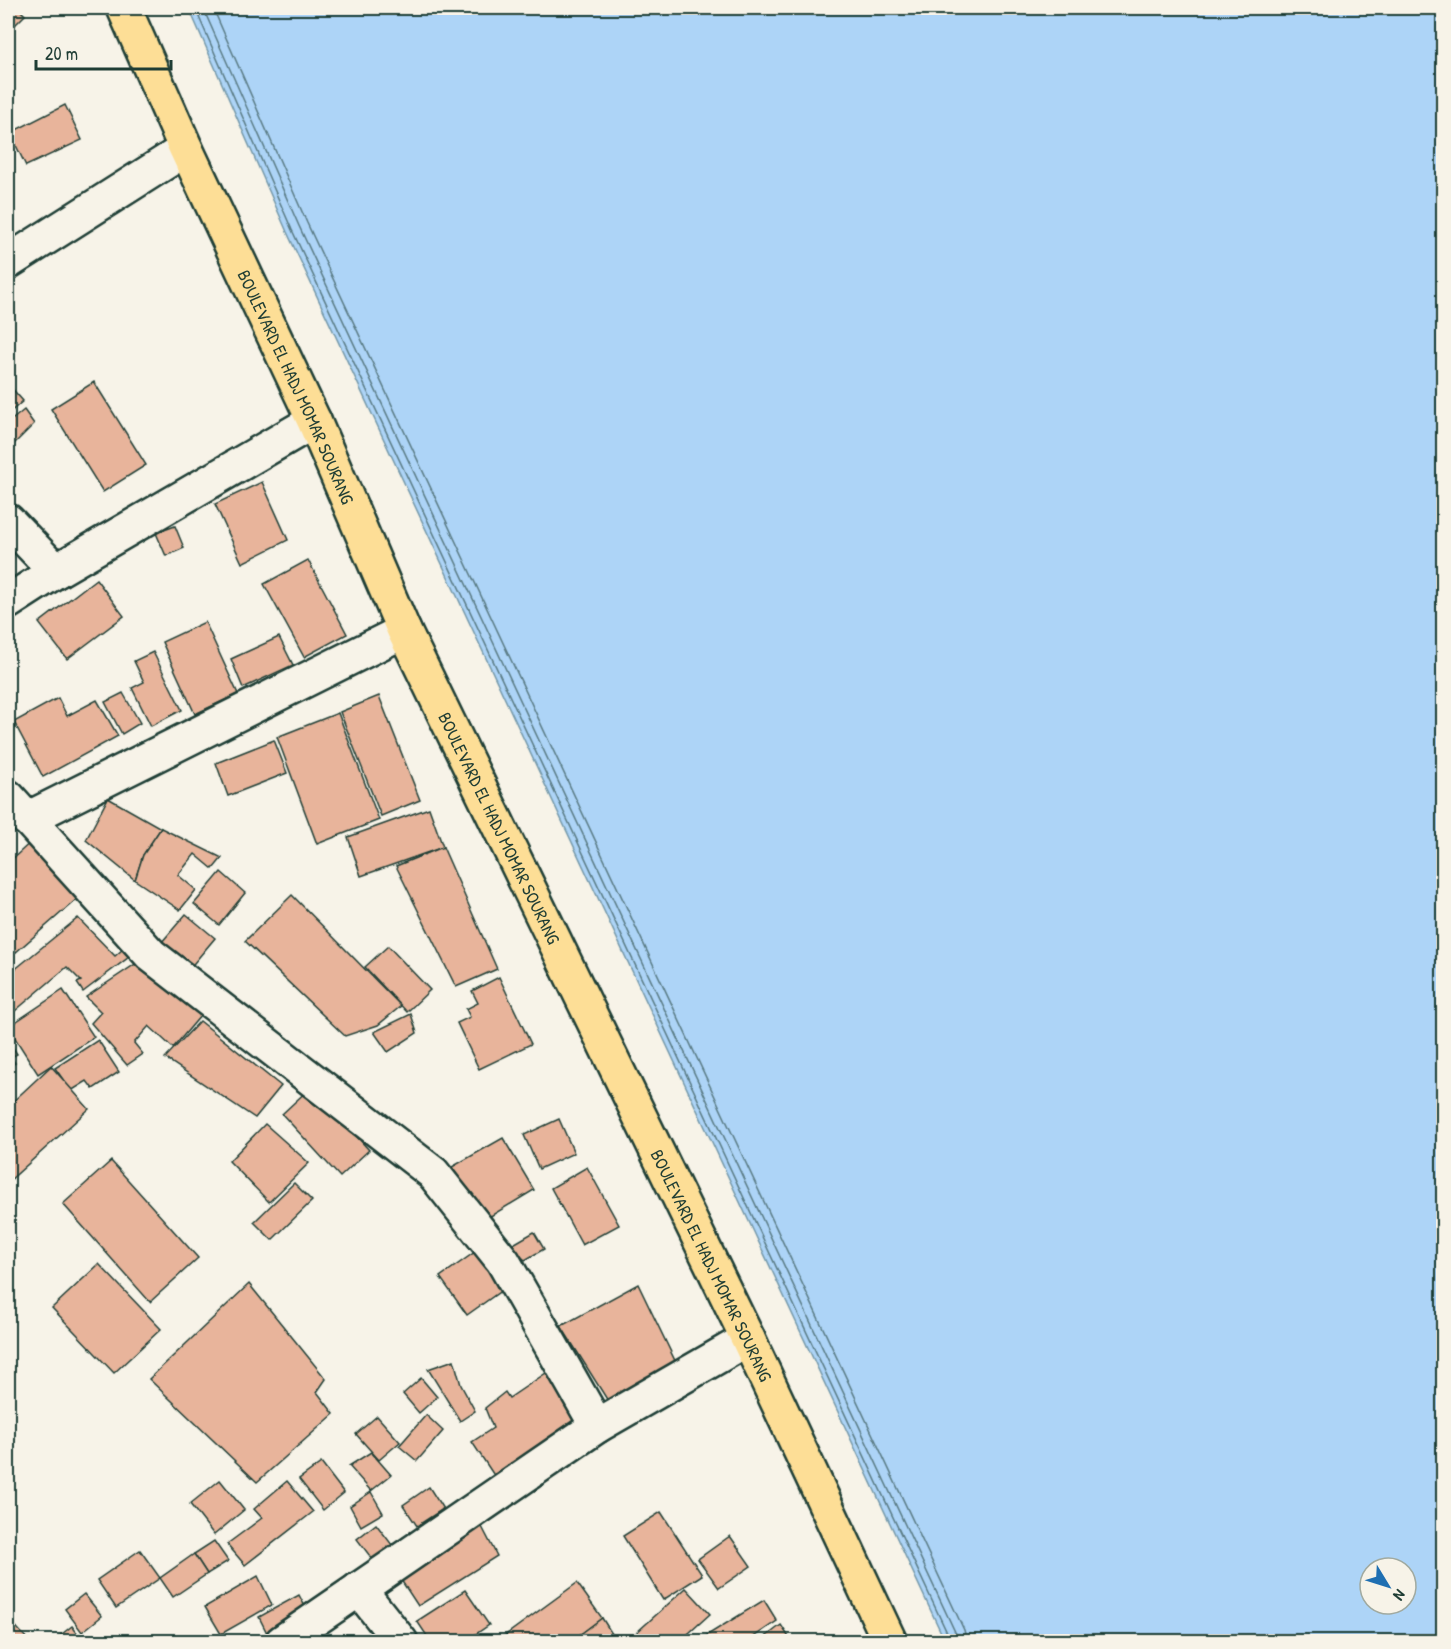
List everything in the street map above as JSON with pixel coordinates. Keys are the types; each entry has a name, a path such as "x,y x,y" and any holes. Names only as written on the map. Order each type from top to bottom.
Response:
{"highway":[{"name":"BOULEVARD EL HADJ MOMAR SOURANG","path":"124,8 186,149 314,421 404,631 748,1339 890,1641"}],"street":[{"path":"8,262 186,149"},
{"path":"8,603 56,571 314,421"},
{"path":"8,521 56,571"},
{"path":"404,631 17,808 152,955 433,1173 503,1261 597,1426"},
{"path":"282,1641 597,1426 748,1339"},
{"path":"359,1588 401,1641"}],"water":[{"path":"189,8 1443,8 1443,1641 945,1641 287,232"}],"building":[{"path":"8,8 18,8 25,15 8,32"},
{"path":"65,105 82,140 26,166 10,133"},
{"path":"94,382 146,465 103,492 51,409"},
{"path":"8,384 23,401 8,414"},
{"path":"24,410 34,424 14,444 8,437 8,423"},
{"path":"262,482 288,540 242,563 215,504"},
{"path":"175,526 184,548 166,556 156,533"},
{"path":"308,560 347,634 304,657 264,584"},
{"path":"96,579 124,616 67,659 39,623"},
{"path":"205,622 238,694 195,714 162,642"},
{"path":"279,637 293,665 243,688 231,659"},
{"path":"153,652 182,710 151,726 132,688 144,682 134,661"},
{"path":"123,693 140,723 122,734 105,702"},
{"path":"379,696 420,800 381,816 340,712"},
{"path":"58,698 67,716 97,700 118,736 43,777 14,722"},
{"path":"338,713 379,820 317,844 277,737"},
{"path":"274,740 287,773 228,796 216,763"},
{"path":"108,798 161,828 143,855 135,880 86,840"},
{"path":"429,808 443,847 361,876 348,837"},
{"path":"161,828 222,858 213,869 195,854 178,875 196,890 180,910 135,880 143,855"},
{"path":"35,838 85,892 8,959 8,863"},
{"path":"443,847 497,969 456,987 396,866"},
{"path":"221,872 245,893 219,925 194,904"},
{"path":"292,895 401,1006 378,1025 345,1036 245,941"},
{"path":"186,914 215,938 184,975 155,950"},
{"path":"78,918 115,956 123,949 129,957 83,992 77,983 81,981 67,967 15,1011 8,1002 8,975"},
{"path":"388,946 430,990 407,1012 365,967"},
{"path":"140,961 201,1015 173,1048 149,1026 134,1043 143,1054 127,1065 91,1023 101,1012 86,997"},
{"path":"499,977 531,1044 479,1069 457,1023 470,1017 466,1009 478,1003 472,991"},
{"path":"63,990 94,1037 38,1074 8,1027"},
{"path":"411,1014 417,1033 388,1052 374,1032"},
{"path":"200,1021 281,1086 255,1118 165,1058"},
{"path":"8,1040 17,1054 11,1057 15,1063 8,1068"},
{"path":"98,1040 119,1072 93,1089 87,1081 71,1091 55,1068"},
{"path":"51,1066 89,1109 8,1182 8,1106"},
{"path":"311,1087 369,1150 340,1177 282,1114"},
{"path":"559,1119 574,1153 539,1169 524,1135"},
{"path":"265,1124 309,1163 269,1202 229,1161"},
{"path":"503,1138 534,1190 484,1220 452,1167"},
{"path":"111,1161 198,1258 150,1302 63,1204"},
{"path":"587,1167 619,1225 582,1245 551,1188"},
{"path":"294,1183 312,1201 272,1240 254,1222"},
{"path":"534,1232 544,1249 525,1260 510,1246"},
{"path":"475,1252 502,1290 467,1315 440,1277"},
{"path":"99,1264 161,1329 114,1373 52,1308"},
{"path":"249,1284 326,1379 317,1392 334,1414 257,1482 149,1379"},
{"path":"638,1284 679,1369 613,1409 561,1326"},
{"path":"454,1360 461,1385 475,1411 460,1421 428,1369"},
{"path":"549,1371 581,1419 495,1477 472,1442 493,1428 485,1408 505,1392 509,1398"},
{"path":"421,1378 437,1397 419,1413 403,1394"},
{"path":"426,1415 443,1431 417,1461 399,1446"},
{"path":"377,1416 400,1442 379,1460 356,1434"},
{"path":"371,1452 391,1475 371,1491 349,1466"},
{"path":"321,1463 344,1493 323,1510 299,1479"},
{"path":"220,1480 244,1510 214,1535 190,1504"},
{"path":"287,1481 313,1512 245,1565 227,1544 262,1518 254,1509"},
{"path":"429,1487 443,1509 417,1526 403,1505"},
{"path":"371,1492 383,1513 361,1526 350,1506"},
{"path":"661,1512 702,1575 663,1600 623,1536"},
{"path":"479,1521 497,1556 418,1606 399,1577"},
{"path":"376,1524 396,1550 376,1564 357,1539"},
{"path":"730,1536 751,1566 719,1588 698,1559"},
{"path":"214,1541 228,1561 207,1574 194,1554"},
{"path":"140,1550 160,1578 116,1608 97,1580"},
{"path":"194,1554 207,1574 173,1597 160,1578"},
{"path":"258,1576 272,1605 221,1634 205,1607"},
{"path":"577,1583 602,1618 570,1642 496,1642"},
{"path":"686,1588 710,1614 679,1642 626,1642"},
{"path":"465,1590 489,1625 464,1642 431,1642 417,1621"},
{"path":"84,1594 102,1616 82,1632 65,1609"},
{"path":"299,1595 310,1616 269,1637 259,1617"},
{"path":"764,1600 777,1621 746,1642 696,1642"},
{"path":"8,1618 29,1641 8,1642"},
{"path":"602,1618 617,1642 570,1642"},
{"path":"781,1625 792,1642 759,1642"},
{"path":"72,1626 84,1642 52,1642"},
{"path":"332,1634 338,1642 323,1642"}]}
